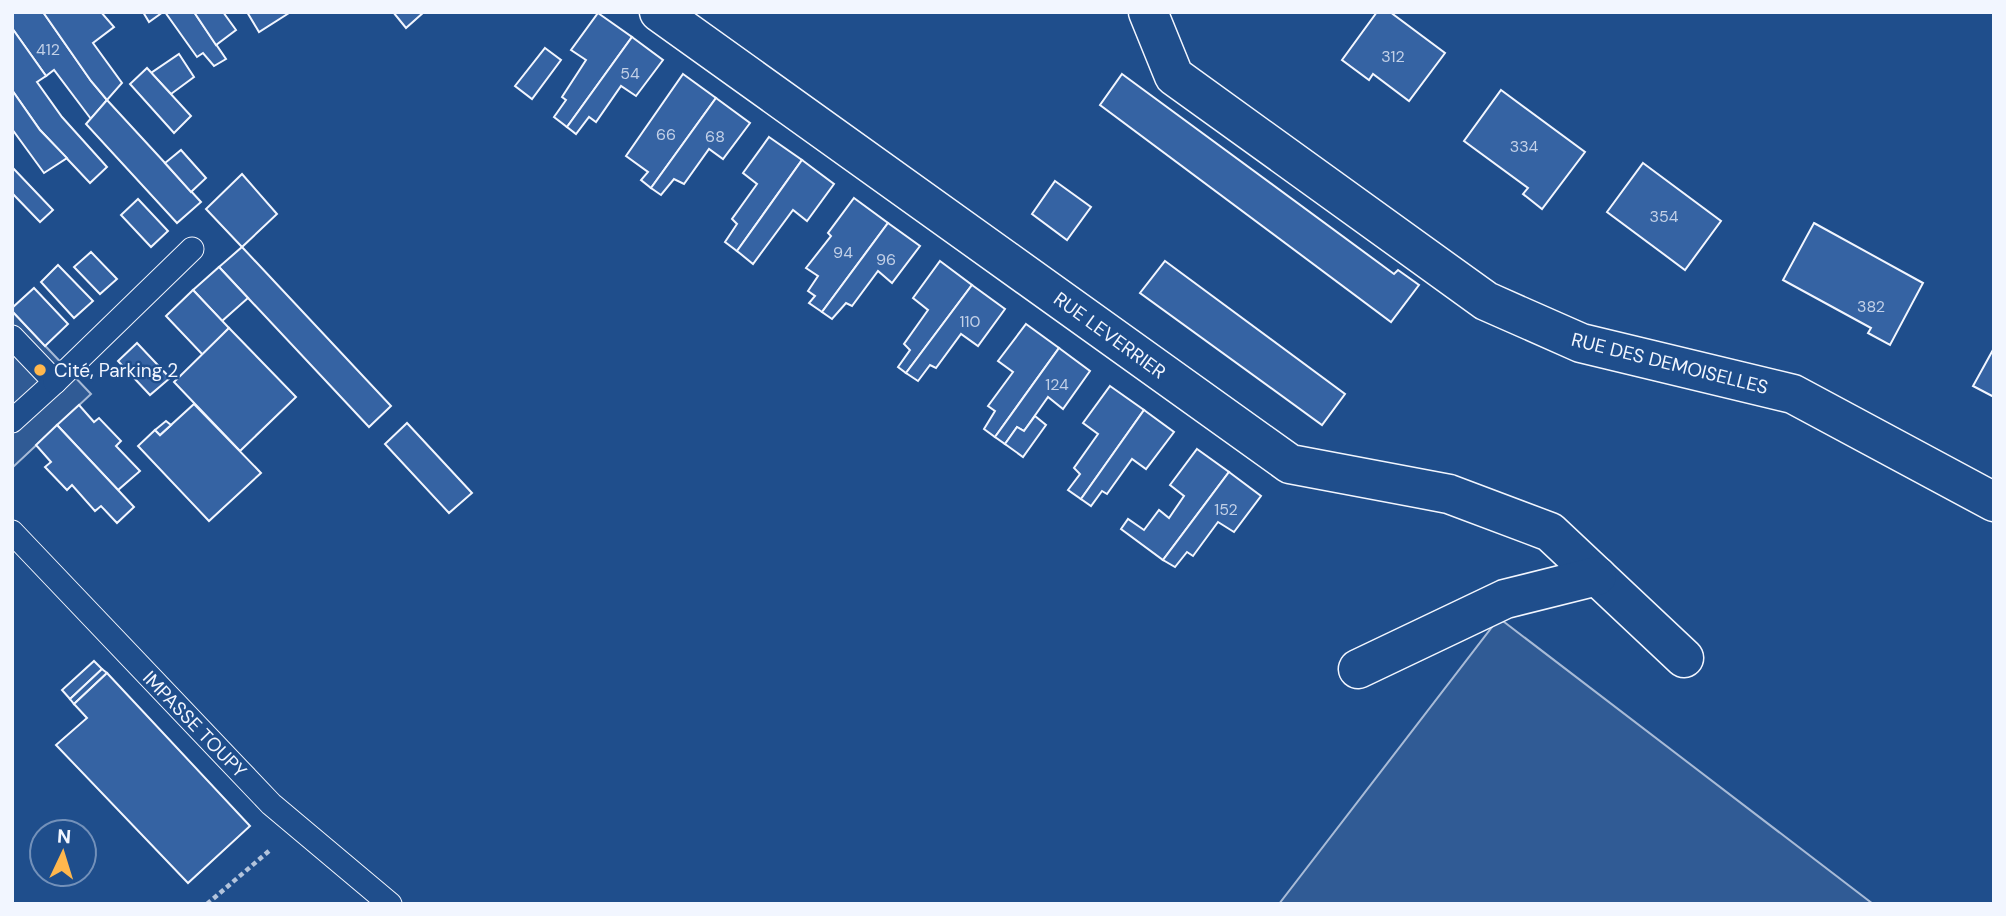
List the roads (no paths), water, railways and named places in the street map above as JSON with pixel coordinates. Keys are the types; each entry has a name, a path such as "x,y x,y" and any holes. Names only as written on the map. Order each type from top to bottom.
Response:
{"street":[{"name":"RUE LEVERRIER","path":"659,12 1290,464 1449,494 1549,532 1684,658"},
{"name":"RUE DES DEMOISELLES","path":"1148,12 1174,76 1486,301 1581,343 1793,394 1994,502"},
{"path":"1359,669 1505,599 1597,576"}],"lane":[{"path":"12,421 192,248"},
{"path":"12,337 55,382"},
{"name":"IMPASSE TOUPY","path":"12,532 271,804 390,904"}],"place":[{"name":"Cité, Parking 2","path":"40,370"}]}
